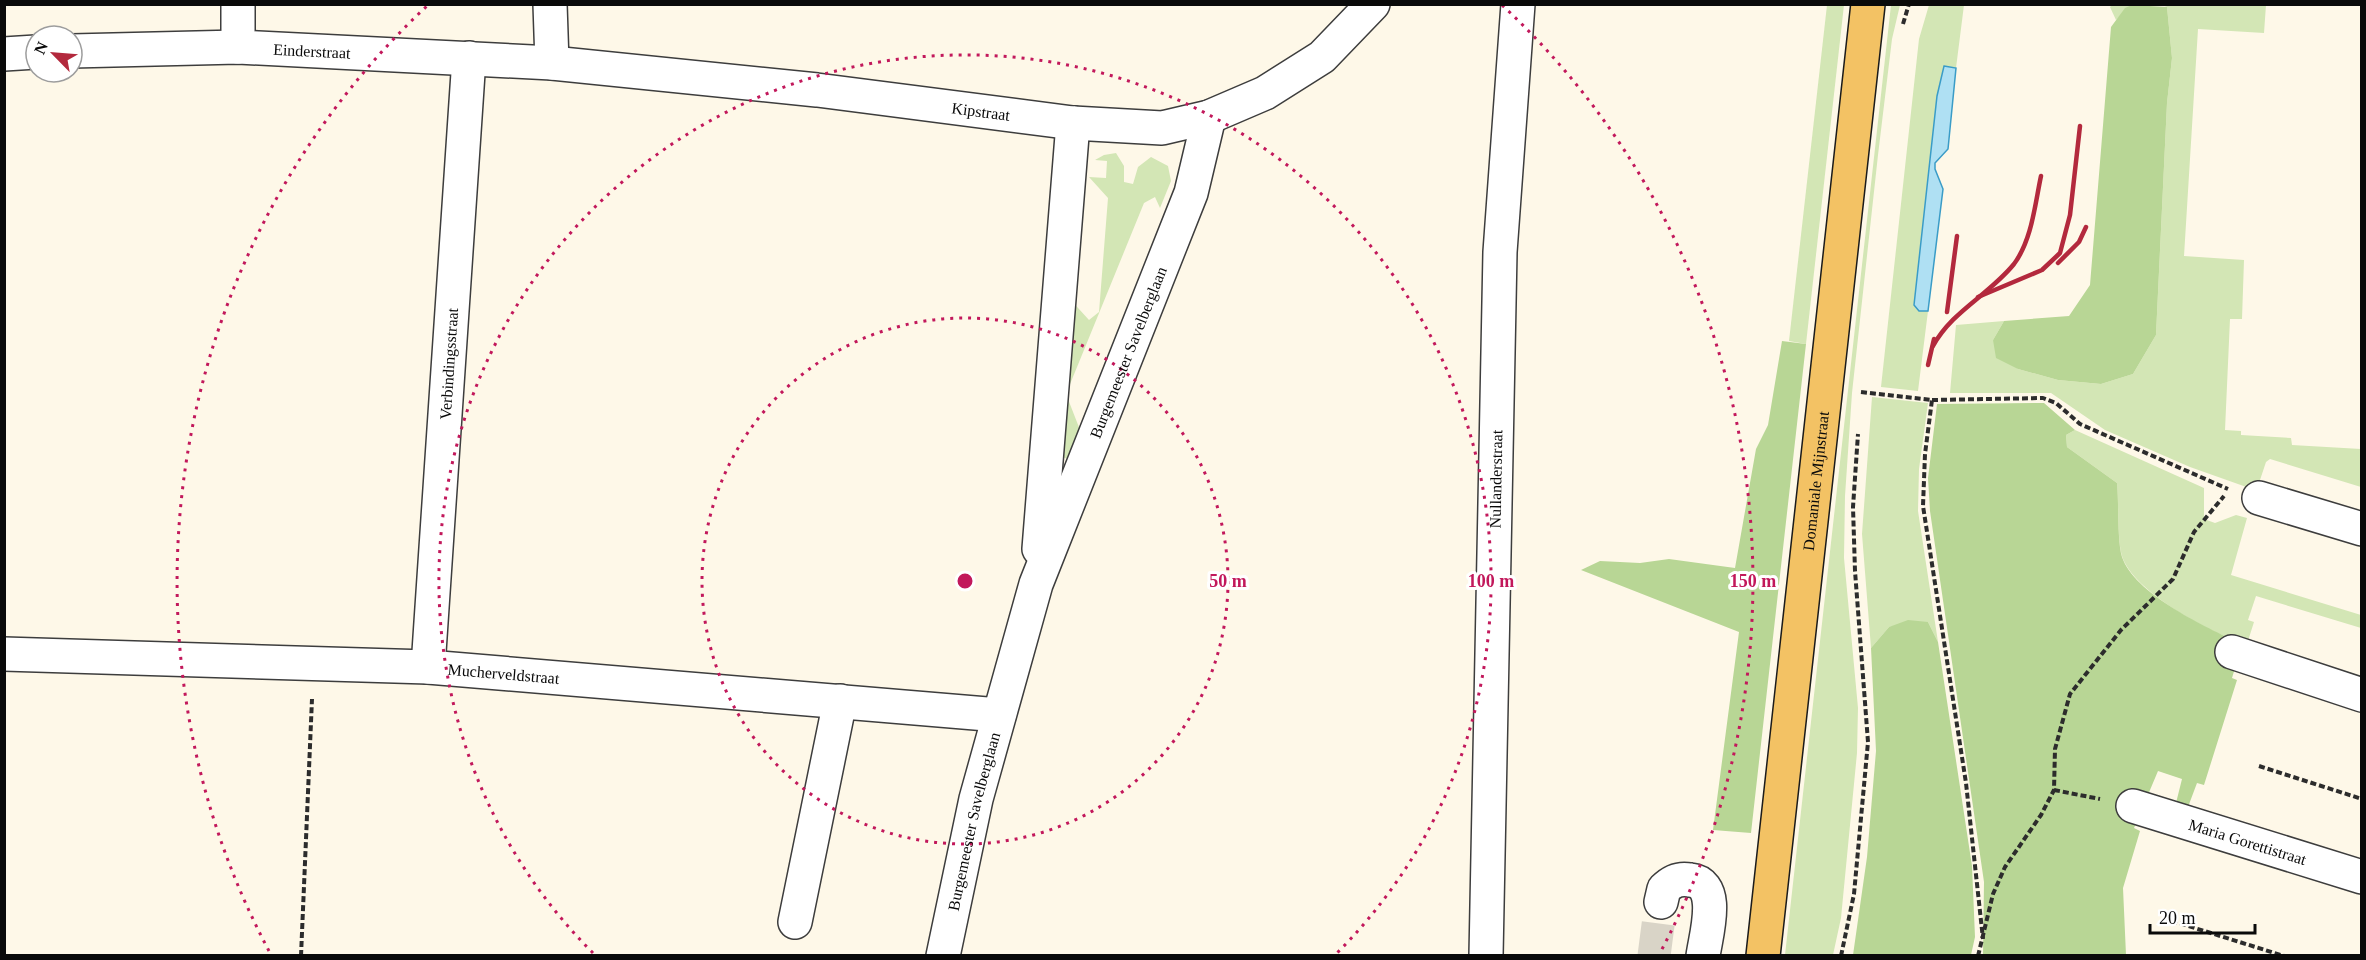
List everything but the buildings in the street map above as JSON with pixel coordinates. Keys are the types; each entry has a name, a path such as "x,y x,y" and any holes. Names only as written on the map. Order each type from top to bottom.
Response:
{"main road":[{"name":"Domaniale Mijnstraat","path":"1762,956 1868,4"}],"street":[{"path":"238,4 238,47"},
{"path":"550,4 552,63"},
{"name":"Kipstraat","path":"552,63 817,90 1073,123 1162,128 1209,117 1265,93 1322,57 1373,4"},
{"name":"Nullanderstraat","path":"1486,956 1500,252 1518,4"},
{"name":"Einderstraat","path":"84,51 238,47 552,63"},
{"path":"4,54 24,52"},
{"name":"Verbindingsstraat","path":"428,667 469,58"},
{"name":"Burgemeester Savelberglaan","path":"943,956 976,799 1036,584 1191,193 1209,117"},
{"name":"Burgemeester Savelberglaan","path":"1036,584 1073,123"},
{"path":"2244,494 2361,529"},
{"path":"2232,652 2361,694"},
{"name":"Mucherveldstraat","path":"4,654 428,667 999,715"},
{"path":"795,922 840,701"},
{"name":"Maria Gorettistraat","path":"2133,806 2361,877"},
{"path":"1661,902 1664,888 1681,879 1698,881 1706,887 1710,899 1704,956"}],"path":[{"path":"1860,404 1861,392 1932,400 2043,398 2056,404 2080,424 2244,494"},
{"path":"1932,400 1925,454 1923,506 1966,783 1983,939"},
{"path":"1841,956 1854,894 1868,742 1855,571 1853,507 1859,426"},
{"path":"1978,956 1993,894 2006,867 2041,815 2054,790 2055,749 2070,693 2121,630 2173,579 2194,532 2202,526"},
{"path":"301,956 314,664"},
{"path":"2259,766 2361,799"},
{"path":"2054,790 2079,795"},
{"path":"2163,918 2284,956"}],"green space":[{"path":"1827,5 1844,5 1806,344 1789,341"},
{"path":"1891,5 1900,5 1892,39 1878,155 1852,393 1845,496 1844,558 1858,708 1857,753 1841,918 1833,955 1785,955"},
{"path":"1929,5 1964,5 1956,68 1944,67 1937,96 1914,305 1919,311 1928,311 1918,391 1881,387 1919,39"},
{"path":"2112,5 2132,5 2116,20 2110,7"},
{"path":"2132,5 2167,7 2172,58 2167,103 2156,335 2133,374 2101,384 2058,380 2018,369 1996,358 1993,340 2004,321 2069,316 2090,285 2111,27 2125,8"},
{"path":"2162,5 2266,5 2264,33 2198,29 2184,256 2244,260 2242,319 2230,319 2225,430 2241,431 2241,435 2291,438 2292,445 2361,449 2361,487 2270,459 2266,462 2259,483 2254,482 2252,489 2190,467 2105,430 2051,393 1950,393 1956,325 2004,321 1993,340 2018,369 2058,380 2101,384 2133,374 2156,335 2167,103 2172,58 2167,7"},
{"path":"1116,153 1124,166 1124,182 1133,184 1138,167 1151,157 1168,166 1171,181 1160,208 1155,197 1144,203 1066,394 1082,435 1069,459 1061,457 1068,297 1089,320 1099,312 1108,198 1089,177 1106,178 1107,161 1095,160 1104,155"},
{"path":"1782,341 1806,344 1751,833 1713,830 1739,632 1581,570 1600,561 1640,563 1669,559 1735,568 1756,449 1768,425"},
{"path":"1872,397 1928,403 1919,469 1918,511 1938,642 1928,622 1889,627 1871,648 1862,534"},
{"path":"2044,403 2075,430 2066,435 2067,447 2117,483 2120,550 2129,570 2154,595 2235,641 2235,668 2232,678 2237,680 2204,785 2197,783 2188,807 2176,803 2182,779 2158,771 2134,828 2140,831 2123,888 2126,955 1983,955 1984,882 1930,511 1928,478 1937,404"},
{"path":"2075,430 2204,488 2204,519 2215,523 2236,515 2247,518 2231,575 2361,615 2361,628 2256,596 2248,620 2254,622 2247,644 2195,622 2157,597 2129,570 2122,556 2117,483 2067,447 2066,435"},
{"path":"1908,620 1928,622 1938,642 1972,866 1975,937 1971,955 1853,955 1867,857 1876,751 1871,648 1889,627"}],"water":[{"path":"1944,66 1956,68 1948,149 1935,163 1943,189 1928,311 1919,311 1914,305 1937,96"}],"tunnel":[{"path":"1654,956 1661,902"}],"railway":[{"path":"1978,297 2042,270 2060,253 2070,215 2080,126"},
{"path":"1933,346 1950,323 2014,264 2025,244 2032,222 2041,176"},
{"path":"2058,263 2079,242 2086,227"},
{"path":"1947,312 1957,236"},
{"path":"1928,365 1934,339"}]}
